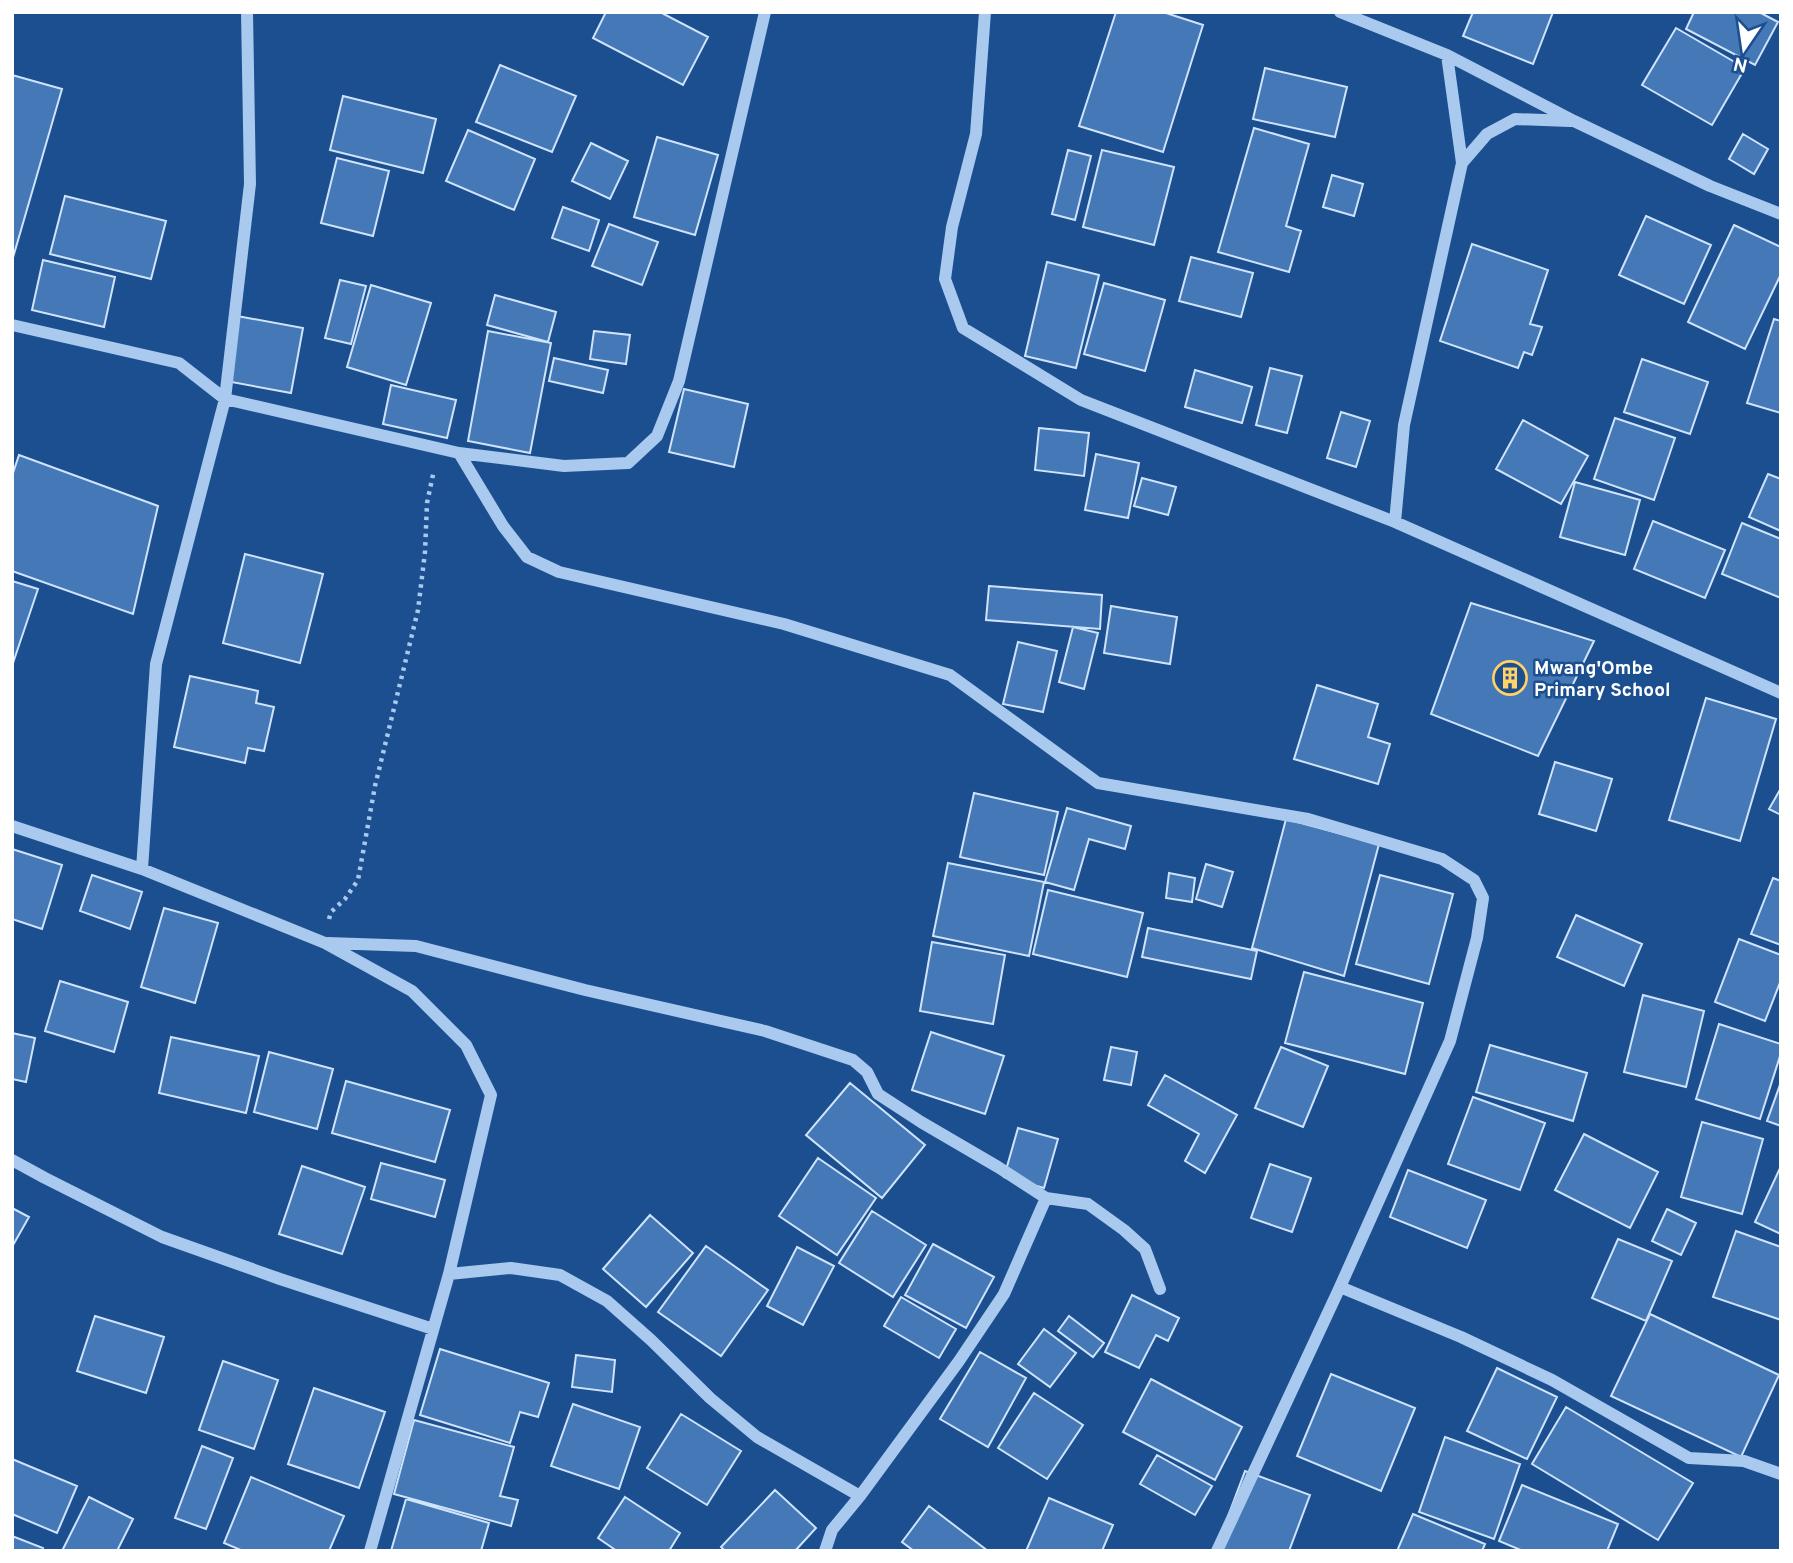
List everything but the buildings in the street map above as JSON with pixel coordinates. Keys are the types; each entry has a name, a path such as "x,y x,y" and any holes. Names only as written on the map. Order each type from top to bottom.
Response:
{"street":[{"path":"142,869 156,664 225,399 250,184 247,12"},
{"path":"12,325 180,363 225,399 439,449 564,466 628,463 656,436 679,382 765,12"},
{"path":"985,12 976,134 952,227 945,279 963,328 1081,400 1395,522 1781,693"},
{"path":"1340,12 1447,55 1573,121 1710,186 1781,214"},
{"path":"1395,522 1404,425 1462,163 1447,55"},
{"path":"1462,163 1487,134 1515,119 1573,121"},
{"path":"459,453 503,526 527,557 559,572 784,624 950,675 1098,783 1308,819 1441,859 1474,880 1483,898 1477,938 1450,1041 1340,1287 1217,1551"},
{"path":"12,826 142,869 325,943 412,991 466,1045 491,1096 449,1274 370,1551"},
{"path":"325,943 416,946 585,990 765,1031 853,1060 867,1072 878,1094 921,1122 1046,1198 1087,1204 1124,1230 1144,1249 1160,1289"},
{"path":"12,1160 162,1237 433,1329"},
{"path":"825,1551 832,1530 959,1361 1004,1294 1046,1198"},
{"path":"449,1274 511,1268 560,1275 607,1301 710,1398 757,1437 859,1496"},
{"path":"1340,1287 1461,1337 1552,1380 1689,1458 1744,1461 1781,1474"}],"path":[{"path":"325,943 331,912 345,899 358,880 375,786 418,610 425,552 427,503 439,449"}],"place":[{"name":"Mwang'Ombe Primary School","path":"1510,678"}]}
